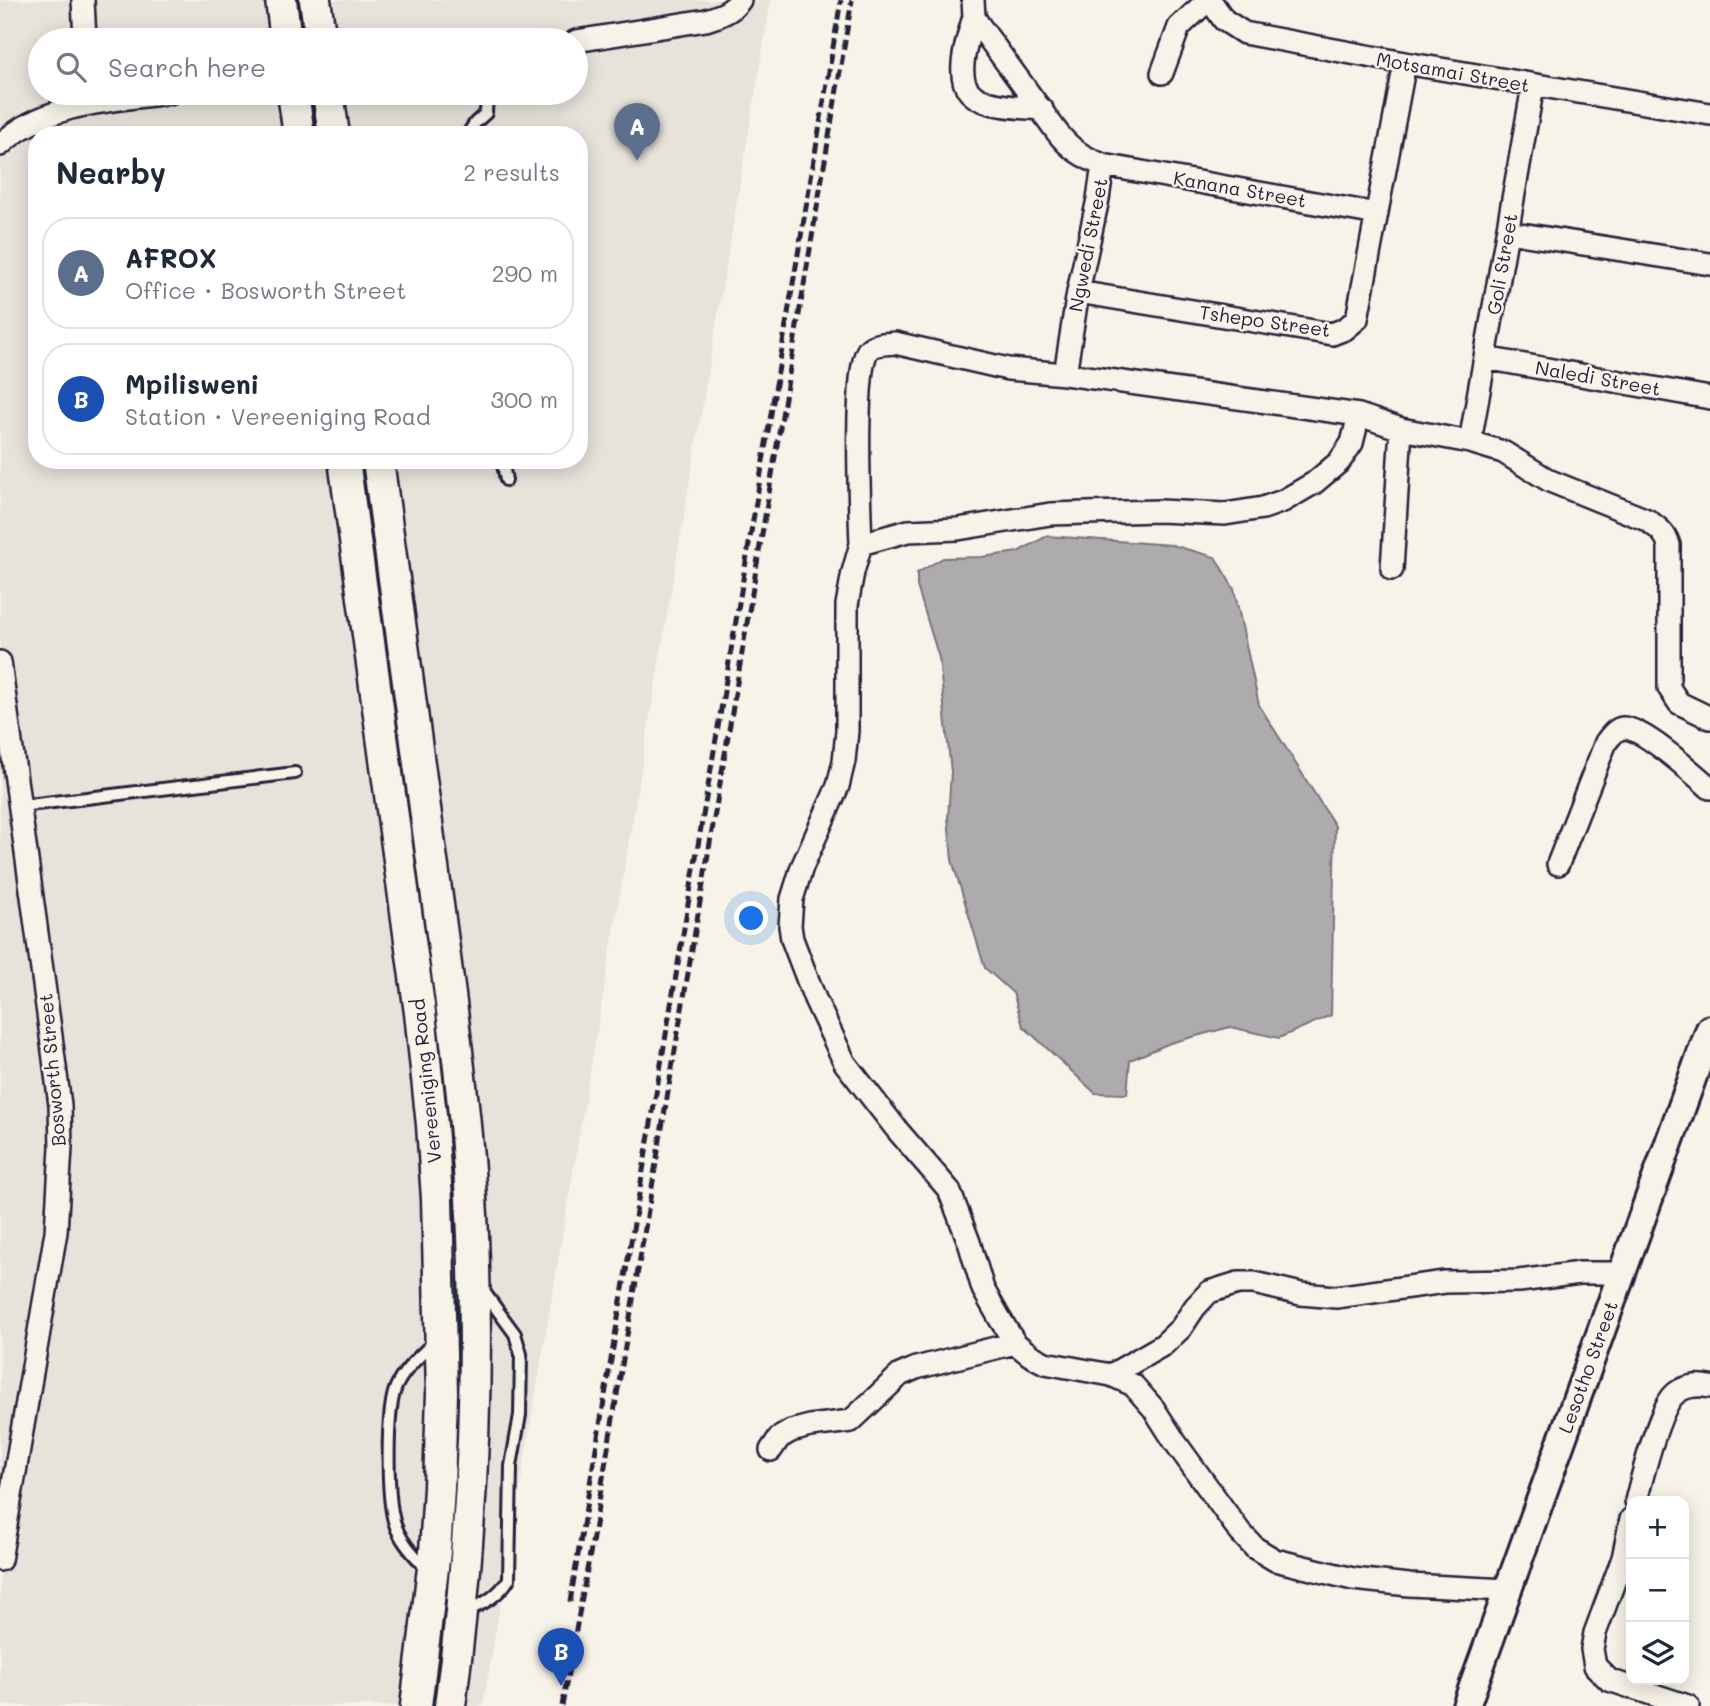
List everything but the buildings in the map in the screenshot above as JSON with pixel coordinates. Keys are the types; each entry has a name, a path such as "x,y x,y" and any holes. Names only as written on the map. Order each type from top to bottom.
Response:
{"main road":[{"path":"281,0 284,28"},
{"path":"315,0 319,28"},
{"path":"295,105 298,126"},
{"path":"330,105 333,126"},
{"name":"Vereeniging Road","path":"345,469 428,1083 437,1199 442,1334 439,1489 416,1706"},
{"name":"Vereeniging Road","path":"379,469 461,1082 473,1236 474,1403 469,1531 463,1612 450,1706"}],"street":[{"path":"83,0 84,28"},
{"path":"588,39 706,20 723,15 740,0"},
{"path":"1163,73 1179,27 1209,0"},
{"name":"Motsamai Street","path":"1209,0 1224,20 1244,33 1405,64 1710,114"},
{"path":"973,8 962,60 965,88 982,102 1004,107 1042,109"},
{"name":"Ngwedi Street","path":"973,8 1067,145 1079,155 1103,165 1065,374"},
{"name":"Tshepo Street","path":"1078,292 1332,334 1345,329 1357,319 1405,64"},
{"name":"Goli Street","path":"1470,442 1534,86"},
{"path":"0,145 26,125 74,105"},
{"name":"Kanana Street","path":"1103,165 1377,214"},
{"path":"1508,232 1710,264"},
{"path":"1508,1590 1353,1579 1275,1560 1255,1548 1240,1532 1146,1398 1133,1385 1111,1375 1045,1363 1015,1343 983,1289 949,1189 898,1131 845,1063 815,999 792,939 790,926 792,899 802,867 838,786 844,761 847,730 847,606 852,572 861,544 859,414 864,357 869,349 880,344 895,343 977,363 1359,415 1401,429 1470,442 1503,452 1550,481 1647,520 1666,535 1669,545 1669,688 1679,703 1710,718"},
{"name":"Naledi Street","path":"1485,358 1710,398"},
{"path":"861,544 908,531 958,529 1050,514 1147,511 1225,514 1263,508 1283,501 1314,483 1339,462 1352,443 1359,415"},
{"path":"1392,569 1401,429"},
{"name":"Bosworth Street","path":"0,662 58,1091 61,1147 56,1233 0,1560"},
{"path":"1558,864 1606,742 1615,730 1632,730 1645,737 1710,788"},
{"name":"Lesotho Street","path":"1466,1706 1710,1029"},
{"path":"1111,1375 1163,1345 1181,1328 1209,1292 1238,1283 1254,1283 1301,1294 1336,1297 1446,1282 1519,1281 1580,1273 1622,1273"},
{"path":"771,1450 779,1438 791,1430 851,1421 900,1376 916,1368 1015,1343"},
{"path":"1637,1496 1654,1440 1673,1396 1692,1386 1710,1387"},
{"path":"1626,1543 1595,1633 1592,1649 1595,1666 1609,1680 1688,1706"}],"lane":[{"path":"473,126 486,113 486,105"},
{"path":"504,469 506,480"},
{"path":"20,806 295,773"},
{"path":"463,1612 486,1603 502,1590 509,1579 512,1465 520,1415 521,1354 515,1334 498,1308 473,1279"},
{"path":"432,1573 414,1556 394,1521 389,1455 392,1404 396,1387 411,1366 442,1334"}],"shaded area":[{"path":"0,0 771,0 483,1706 0,1706"},
{"path":"1047,536 1172,545 1215,557 1234,589 1259,705 1335,826 1331,1015 1279,1038 1230,1027 1170,1043 1130,1060 1127,1094 1095,1093 1023,1026 1013,993 985,968 952,860 948,818 951,772 939,658 917,586 917,573 943,558 982,557 1018,552"}],"railway":[{"path":"570,1602 841,0"},
{"path":"562,1706 592,1543 852,0"}],"place":[{"name":"AFROX","path":"637,161"},
{"name":"Mpilisweni","path":"561,1686"}]}
